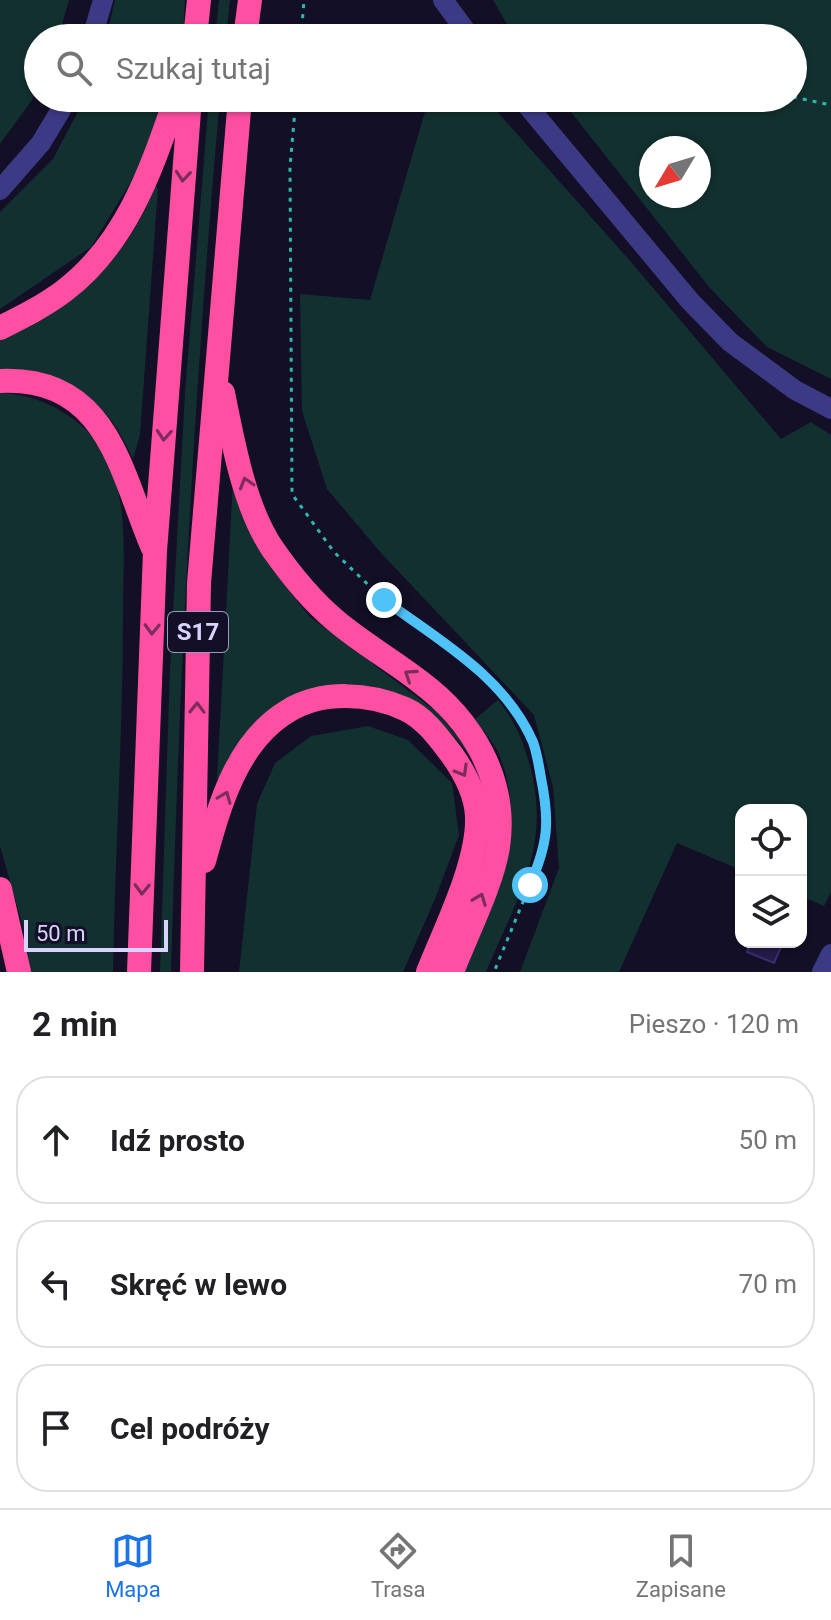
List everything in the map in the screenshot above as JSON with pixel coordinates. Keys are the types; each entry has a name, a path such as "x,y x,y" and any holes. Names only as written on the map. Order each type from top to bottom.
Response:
{"highway":[{"path":"196,24 199,0"},
{"path":"247,24 250,0"},
{"path":"0,328 63,292 109,245 149,177 171,112"},
{"name":"S17","path":"139,972 155,551 189,112"},
{"name":"S17","path":"192,972 199,583 239,112"},
{"path":"218,367 234,444 253,507 271,546 334,620 421,682 463,720 481,749 496,785 498,848 452,972"},
{"path":"0,381 48,388 83,409 99,424 110,438 126,472 133,501 155,551"},
{"path":"194,898 216,818 239,762 261,734 288,710 324,697 368,697 407,709 435,731 470,785 477,816 464,882 428,972"},
{"path":"0,889 19,972"}],"street":[{"path":"96,24 103,0"},
{"path":"443,0 461,24"},
{"path":"0,190 41,143 60,112"},
{"path":"533,112 700,311 730,342 795,390 831,409"},
{"path":"822,972 831,954"}],"path":[{"path":"302,24 304,0"},
{"path":"807,100 831,105"},
{"path":"295,112 290,167 292,494 334,552 374,590 483,674 511,703 534,744 547,806 544,851 494,972"}],"green space":[{"path":"0,0 69,0 62,24 24,24 24,111 0,144"},
{"path":"115,0 185,0 184,24 109,24"},
{"path":"219,0 230,0 227,24 216,24"},
{"path":"493,0 831,0 831,379 767,347 709,287 647,208 711,208 711,136 639,136 639,198 571,112 807,112 807,24 507,24"},
{"path":"78,112 167,112 129,185 91,247 0,309 0,212 53,159"},
{"path":"208,112 219,112 202,316 189,535 171,972 160,972 170,668 185,393"},
{"path":"425,112 497,112 632,263 781,439 811,422 831,435 831,892 824,906 807,899 807,804 735,804 735,867 677,843 619,972 520,972 559,868 553,787 534,715 381,553 327,489 302,411 300,294 370,300"},
{"path":"155,186 158,188 140,435 133,459 111,420 82,392 45,374 0,369 0,339 106,267 135,229"},
{"path":"0,393 36,399 53,406 83,427 106,455 118,489 124,559 113,972 30,972 24,930 0,846"},
{"path":"233,481 272,569 309,616 437,712 468,750 436,718 404,696 366,686 322,687 301,692 282,702 221,780 217,779"},
{"path":"498,700 518,731 530,766 536,795 534,848 519,896 486,972 464,972 496,891 509,835 511,807 507,778 497,750 475,719"},
{"path":"368,726 408,740 452,783 459,835 403,972 239,972 257,804 275,763 311,736"}],"building":[{"path":"749,948 781,948 774,963 747,952"}],"route":[{"path":"384,600 483,674 511,703 534,744 547,806 544,851 530,885"}]}
